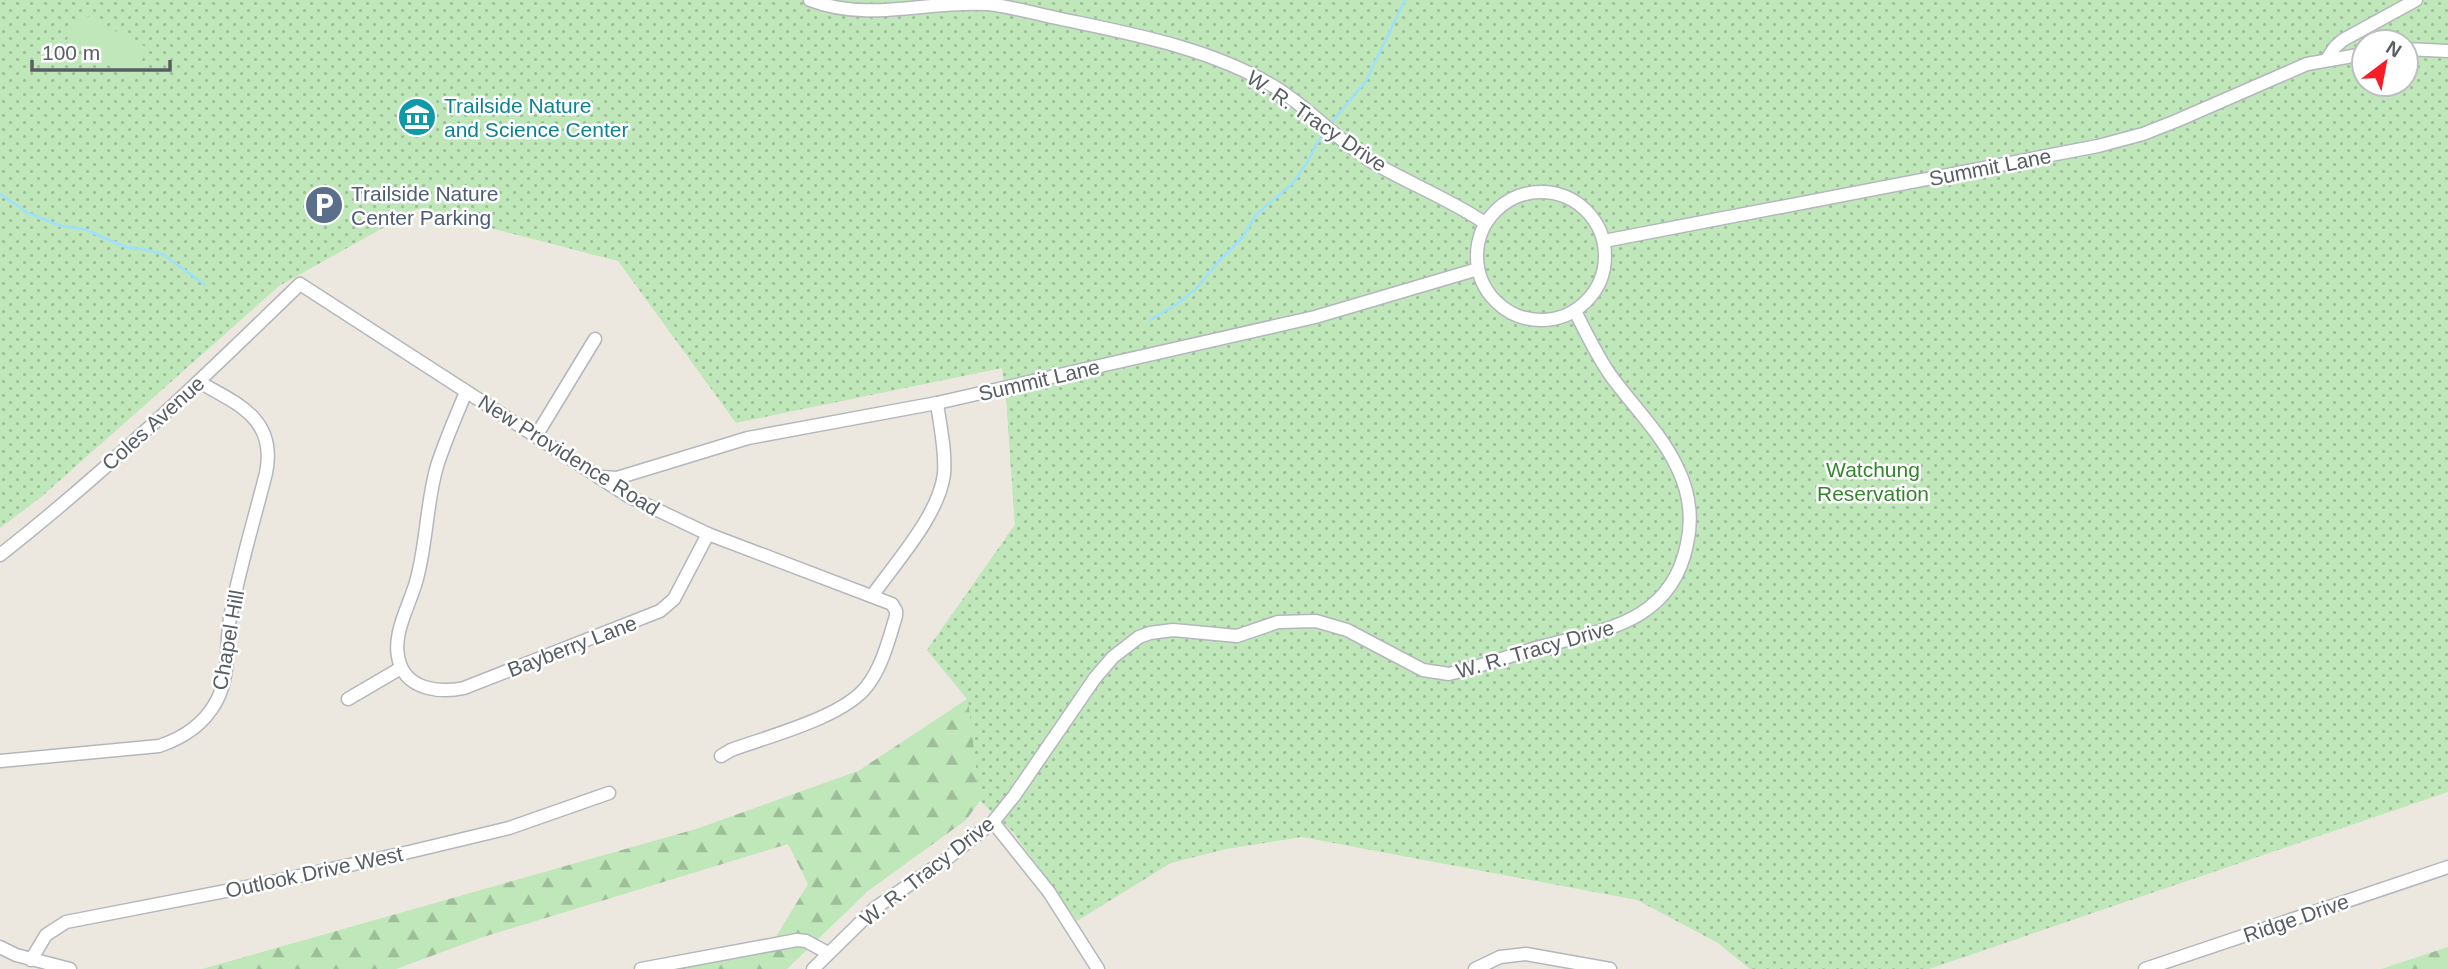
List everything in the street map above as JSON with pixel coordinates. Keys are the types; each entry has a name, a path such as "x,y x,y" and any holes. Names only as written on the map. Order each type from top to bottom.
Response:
{"street":[{"name":"W. R. Tracy Drive","path":"810,0 827,6 868,11 938,3 988,4 1188,49 1219,60 1273,86 1339,139 1373,162 1463,208 1485,223"},
{"path":"2327,59 2334,47 2343,40 2416,0"},
{"path":"2420,49 2448,51"},
{"name":"Summit Lane","path":"1604,241 2098,146 2143,134 2289,70 2327,59 2350,56"},
{"path":"1539,192 1561,195 1580,205 1595,221 1604,241 1605,261 1601,281 1590,298 1575,311 1556,319 1535,320 1516,315 1498,304 1485,288 1478,269 1479,238 1485,223 1499,207 1518,196 1539,192"},
{"name":"Summit Lane","path":"598,477 617,478 748,438 937,403 1315,317 1478,269"},
{"name":"Coles Avenue","path":"0,555 81,489 199,382 300,284"},
{"name":"New Providence Road","path":"300,284 650,508 708,534 895,607 896,616 878,667 856,699 838,710 721,756"},
{"name":"W. R. Tracy Drive","path":"813,969 875,908 944,861 993,822 1104,667 1131,641 1150,633 1172,630 1237,636 1278,622 1316,621 1347,630 1423,670 1449,674 1622,623 1658,602 1670,588 1684,559 1689,531 1689,503 1684,483 1670,453 1611,376 1575,311"},
{"path":"536,436 595,339"},
{"name":"Chapel Hill","path":"0,761 159,746 192,730 216,702 226,677 229,620 266,473 268,449 260,426 249,412 199,382"},
{"path":"348,699 401,668 397,641 423,555 437,468 466,392"},
{"path":"872,596 930,514 939,496 944,467 937,403"},
{"name":"Bayberry Lane","path":"401,668 411,680 427,688 444,691 464,688 660,611 674,599 708,534"},
{"name":"Outlook Drive West","path":"31,960 46,935 66,922 272,882 434,846 509,828 609,793"},
{"path":"993,822 1049,892 1098,969"},
{"name":"Ridge Drive","path":"2145,969 2448,867"},
{"path":"641,969 797,940 806,941 828,953"},
{"path":"0,947 31,960 70,969"},
{"path":"1475,969 1500,957 1525,954 1610,969"}],"green space":[{"name":"Watchung Reservation","path":"0,0 2448,0 2448,792 1929,969 1750,969 1718,943 1637,900 1302,837 1226,849 1171,863 1077,921 1013,832 980,801 968,699 927,650 1015,525 1002,368 736,423 618,261 417,209 279,286 40,498 0,528"},
{"path":"81,13 148,48 133,78 65,43"},
{"path":"1007,409 1081,664 966,820 868,891 787,969 669,969 769,948 808,884 788,844 483,937 396,969 202,969 696,829 858,771 967,699 927,650 1015,525"},
{"path":"2448,947 2448,969 2381,969"}],"waterway":[{"path":"1331,123 1366,81 1405,0"},
{"path":"1150,320 1196,289 1242,238 1256,215 1293,183 1321,136"},
{"path":"0,194 28,213 61,226 84,229 126,247 164,255 205,285"}],"place":[{"name":"Trailside Nature and Science Center","path":"417,117"},
{"name":"Trailside Nature Center Parking","path":"324,205"}]}
